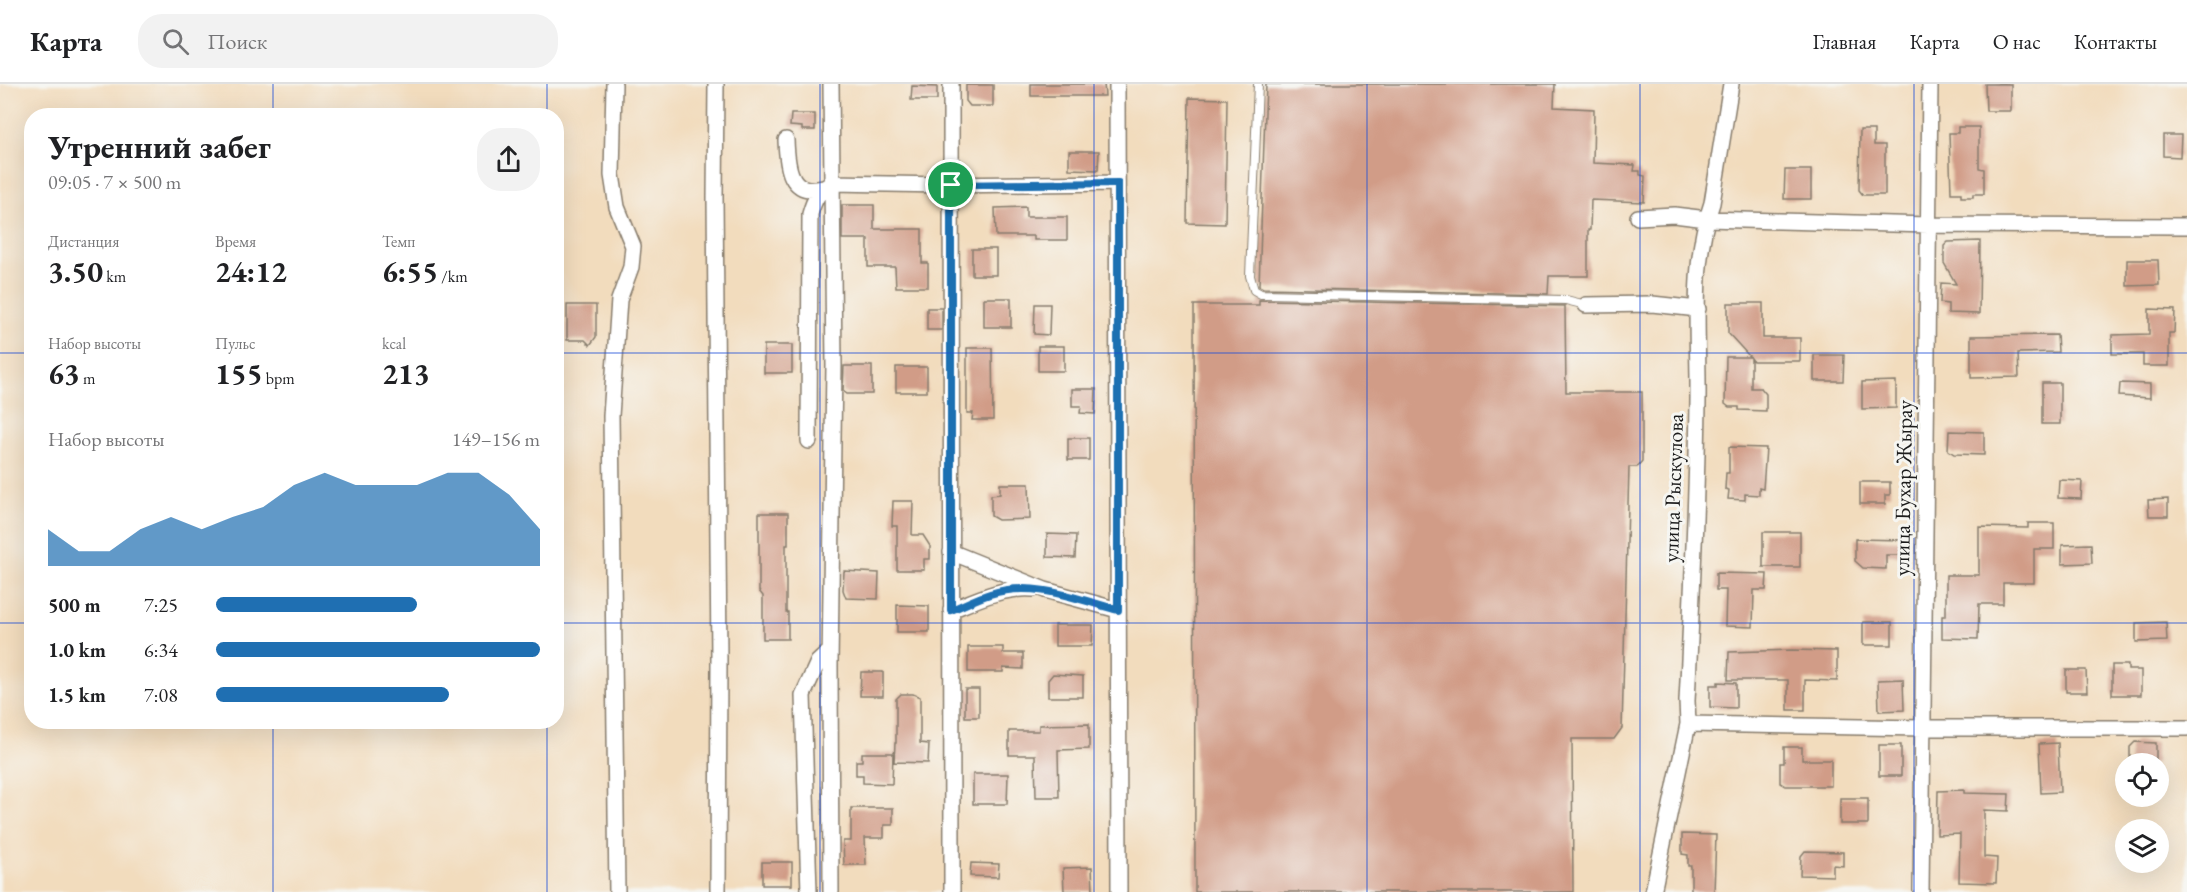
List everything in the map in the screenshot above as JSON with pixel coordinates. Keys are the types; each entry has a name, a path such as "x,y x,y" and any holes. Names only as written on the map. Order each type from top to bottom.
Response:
{"street":[{"path":"614,84 612,175 617,207 633,246 631,267 619,300 612,416 617,892"},
{"path":"716,84 718,892"},
{"path":"831,84 827,185 834,365 830,651 831,892"},
{"path":"951,84 952,892"},
{"path":"1117,84 1119,892"},
{"name":"улица Рыскулова","path":"1653,892 1688,724 1698,402 1699,261 1712,203 1731,84"},
{"name":"улица Бухар Жырау","path":"1921,892 1930,84"},
{"path":"786,140 787,162 793,179 802,188 814,190 827,185 1118,183"},
{"path":"809,441 810,214 814,200 827,185"},
{"path":"1638,217 1674,215 1707,219 1929,225 2187,226"},
{"path":"1586,305 1652,304 1698,309"},
{"path":"951,552 1045,590 1118,610"},
{"path":"951,610 991,593 1020,588 1045,590"},
{"path":"809,892 803,695 818,662 830,651"},
{"path":"1688,724 1923,728 2187,728"}],"lane":[{"path":"1258,84 1250,276 1254,290 1262,294 1566,300 1586,305"}],"building":[{"path":"1031,84 1104,84 1105,96 1031,96"},
{"path":"1266,84 1555,84 1554,107 1594,109 1593,163 1635,165 1634,171 1640,171 1640,175 1645,176 1644,202 1591,200 1590,230 1588,230 1588,276 1549,276 1548,294 1263,288 1259,286"},
{"path":"1985,84 2011,84 2011,111 1986,111"},
{"path":"966,85 993,85 993,106 970,106 966,101"},
{"path":"912,86 937,87 937,100 911,100"},
{"path":"1189,98 1227,99 1225,224 1187,223"},
{"path":"791,114 815,114 815,130 802,130 802,127 790,126"},
{"path":"1958,127 1979,127 1979,168 1984,169 1984,194 1961,197 1961,193 1951,193 1949,133 1958,133"},
{"path":"1860,130 1874,130 1874,145 1885,145 1885,195 1863,195 1859,190"},
{"path":"2163,135 2181,135 2180,157 2163,156"},
{"path":"1069,151 1099,151 1098,170 1069,169"},
{"path":"1785,170 1811,170 1811,199 1784,199"},
{"path":"842,205 874,205 874,229 922,229 922,263 928,263 928,287 896,287 895,267 868,267 868,239 842,239"},
{"path":"1026,207 1026,217 1067,217 1067,240 1034,240 1034,236 996,236 995,208"},
{"path":"1980,241 1979,314 1948,313 1948,304 1940,303 1941,283 1956,284 1944,263 1944,246 1948,242"},
{"path":"972,249 996,249 996,275 972,275"},
{"path":"2127,260 2158,260 2159,285 2127,286"},
{"path":"984,298 1011,298 1011,327 984,327"},
{"path":"1259,300 1565,306 1566,392 1642,392 1642,461 1637,467 1629,467 1622,728 1614,739 1572,739 1573,892 1195,892 1194,305 1259,305"},
{"path":"1728,303 1763,303 1763,338 1800,338 1800,361 1753,361 1751,358 1751,388 1761,388 1766,394 1766,411 1739,410 1739,407 1729,407 1725,404 1726,357 1750,357 1728,333"},
{"path":"1035,304 1050,304 1049,335 1034,334"},
{"path":"567,305 596,305 596,337 590,345 585,340 567,340"},
{"path":"927,308 942,308 942,330 927,330"},
{"path":"2149,309 2175,310 2174,333 2169,333 2169,366 2143,366 2143,354 2112,354 2112,335 2149,334"},
{"path":"2057,335 2058,352 2018,353 2019,377 1971,378 1971,336"},
{"path":"764,345 792,345 792,373 764,373"},
{"path":"1038,346 1064,346 1064,371 1038,371"},
{"path":"967,348 992,348 993,420 972,420 973,413 967,413"},
{"path":"1814,355 1844,355 1843,381 1814,381"},
{"path":"844,366 872,366 872,394 847,394 843,391"},
{"path":"896,367 927,367 927,392 896,392"},
{"path":"1896,381 1896,408 1862,409 1862,382"},
{"path":"2042,383 2060,383 2060,424 2042,424"},
{"path":"2120,383 2150,384 2150,398 2119,396"},
{"path":"1072,389 1096,389 1095,414 1080,413 1081,406 1072,406"},
{"path":"1949,431 1984,432 1984,455 1954,454 1948,450"},
{"path":"1068,438 1089,438 1089,460 1068,460"},
{"path":"1729,447 1766,448 1763,489 1759,488 1759,495 1745,494 1745,500 1728,499 1729,490 1725,489 1726,473 1729,473"},
{"path":"2059,480 2082,481 2081,499 2058,498"},
{"path":"1860,482 1890,482 1890,495 1885,495 1885,504 1860,504"},
{"path":"1000,484 1029,484 1030,519 998,520 991,516 991,495 1000,494"},
{"path":"2168,499 2168,516 2149,516 2148,500"},
{"path":"893,501 913,501 912,535 923,535 930,546 930,559 924,559 924,570 897,570 897,526 892,526"},
{"path":"759,513 788,513 786,612 788,612 788,639 763,639 763,596 759,591"},
{"path":"2028,523 2054,523 2054,549 2034,549 2034,583 2003,583 2003,604 1979,604 1978,639 1942,638 1942,616 1946,616 1946,575 1979,575 1979,527 2028,528"},
{"path":"1763,532 1800,532 1800,567 1763,567"},
{"path":"1047,534 1076,535 1075,558 1047,557"},
{"path":"1855,539 1904,540 1903,555 1886,555 1886,569 1863,568 1855,561"},
{"path":"2091,544 2092,563 2062,564 2062,545"},
{"path":"844,571 879,573 878,599 846,598 843,590"},
{"path":"1716,573 1767,574 1766,590 1754,590 1753,627 1725,626 1726,590 1716,590"},
{"path":"897,605 929,606 929,632 897,632"},
{"path":"1863,622 1892,622 1892,645 1863,645"},
{"path":"2166,622 2167,641 2136,642 2136,623"},
{"path":"1055,625 1093,625 1092,646 1055,646"},
{"path":"968,647 1003,647 1003,653 1023,653 1023,669 1003,668 1003,672 968,672"},
{"path":"1837,651 1837,681 1805,680 1805,710 1788,710 1788,680 1728,680 1729,652"},
{"path":"2112,665 2128,665 2128,670 2141,670 2141,695 2112,695"},
{"path":"2066,670 2086,670 2087,692 2066,692"},
{"path":"861,672 883,672 883,696 860,696"},
{"path":"1053,674 1083,676 1083,697 1048,697 1048,680"},
{"path":"1903,679 1904,710 1879,711 1878,680"},
{"path":"1718,682 1736,683 1736,708 1710,707 1710,685 1718,685"},
{"path":"965,689 979,689 979,717 965,717"},
{"path":"901,694 913,694 920,697 920,743 929,744 928,763 894,762 896,699"},
{"path":"1089,724 1089,749 1058,750 1059,797 1036,797 1035,755 1009,755 1009,731 1039,731 1039,725"},
{"path":"2135,742 2156,743 2156,753 2130,753 2130,747"},
{"path":"2058,743 2060,792 2041,793 2039,744"},
{"path":"1879,745 1901,745 1901,776 1879,776"},
{"path":"1784,747 1802,747 1802,760 1831,760 1831,786 1785,786 1780,783 1780,763 1784,763"},
{"path":"862,753 893,753 892,784 863,783 863,775 856,775 856,761 862,761"},
{"path":"973,774 1008,774 1007,804 973,804"},
{"path":"1964,790 1964,793 2009,794 2008,811 1984,810 1984,857 1997,858 1996,883 1959,882 1960,834 1937,835 1938,791"},
{"path":"1840,798 1868,798 1868,824 1840,824"},
{"path":"851,808 893,808 893,825 884,825 884,838 865,838 866,865 844,865 843,841 851,841"},
{"path":"1682,834 1716,835 1714,892 1691,892 1691,866 1688,866 1688,855 1682,854"},
{"path":"1805,851 1843,852 1843,866 1833,865 1833,876 1800,875 1801,856"},
{"path":"762,862 792,862 792,885 762,885"},
{"path":"971,863 999,864 998,877 970,876"},
{"path":"1092,867 1093,891 1064,891 1063,868"}],"route":[{"path":"1118,183 1118,610 1045,590 1020,588 991,593 951,610 951,185 1118,183"}]}
